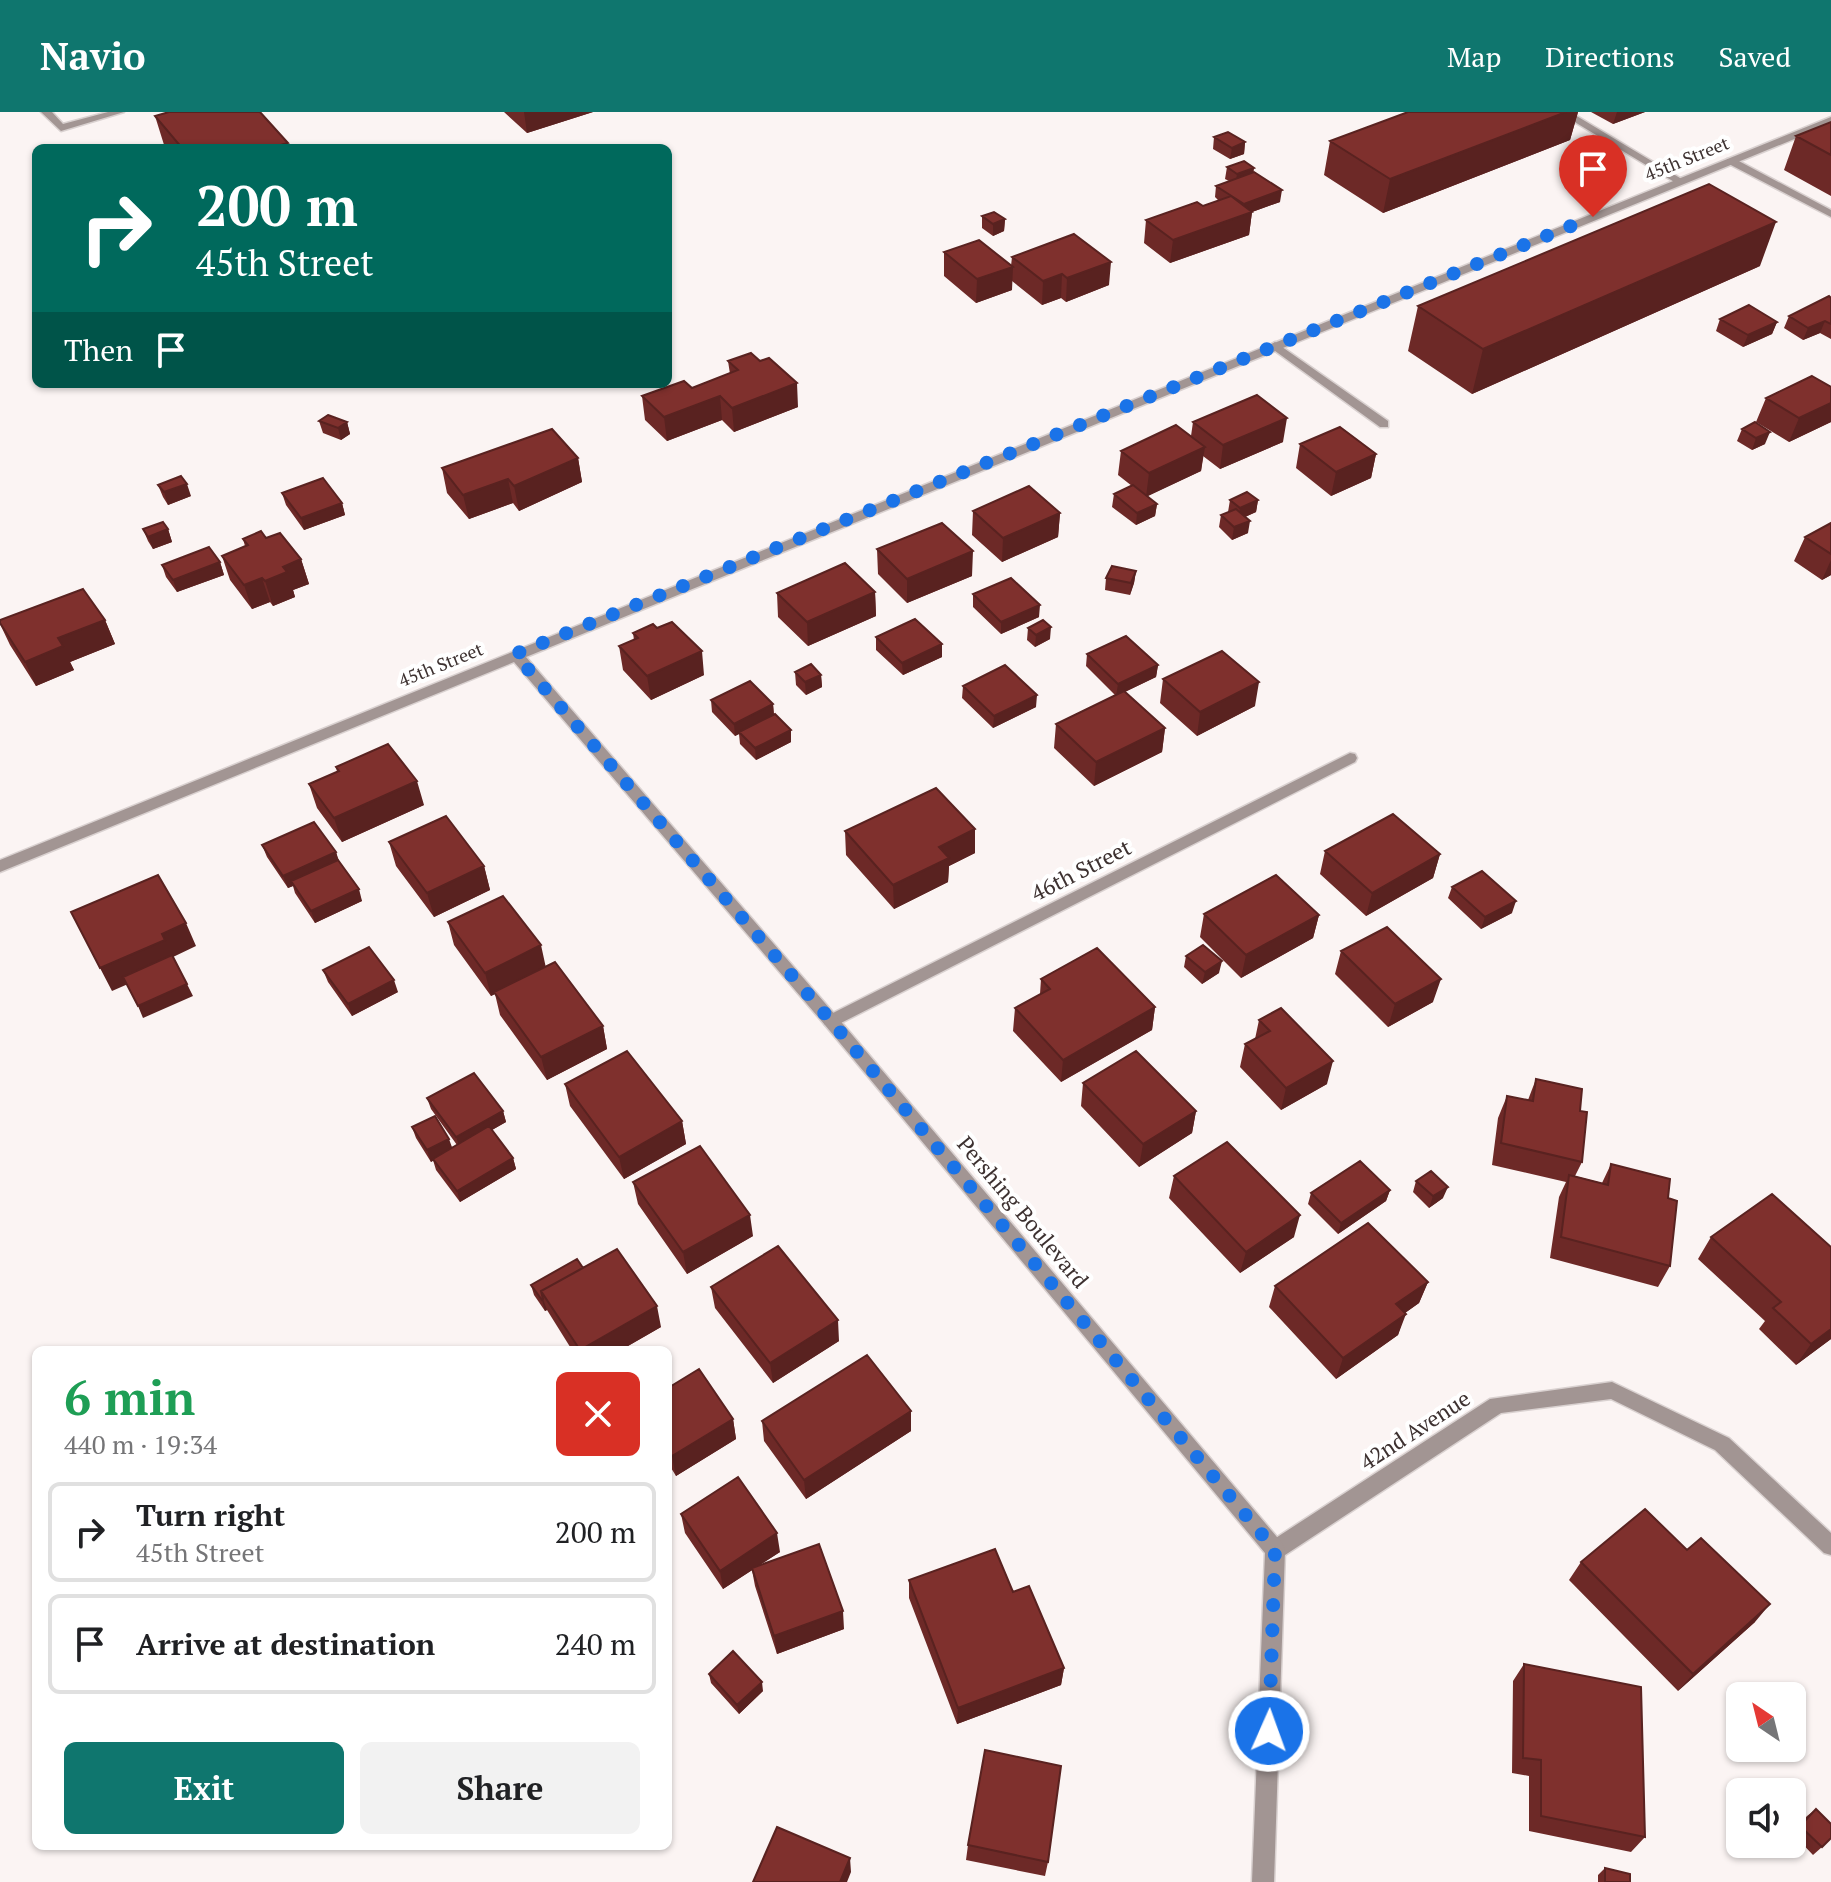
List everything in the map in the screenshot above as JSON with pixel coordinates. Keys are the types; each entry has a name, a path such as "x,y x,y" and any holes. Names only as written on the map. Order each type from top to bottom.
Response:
{"street":[{"path":"46,112 61,128 119,112"},
{"path":"1563,112 1680,181"},
{"name":"45th Street","path":"0,866 1831,120"},
{"path":"1731,161 1831,214"},
{"path":"1275,346 1384,424"},
{"name":"Pershing Boulevard","path":"515,654 831,1021 1275,1550"},
{"name":"46th Street","path":"831,1021 1350,758"},
{"name":"42nd Avenue","path":"1275,1550 1497,1405 1612,1390 1722,1444 1831,1546"},
{"path":"1263,1882 1275,1550"}],"building":[{"path":"169,112 260,112 288,143 179,144 155,116"},
{"path":"1408,112 1566,112 1390,179 1330,141"},
{"path":"1831,122 1831,155 1796,136"},
{"path":"1228,132 1245,142 1232,148 1214,137"},
{"path":"1244,161 1254,168 1237,174 1227,167"},
{"path":"1254,172 1282,190 1244,204 1216,186"},
{"path":"1709,184 1776,222 1483,349 1418,306"},
{"path":"1231,196 1252,212 1173,240 1146,220 1197,202 1203,206"},
{"path":"994,212 1005,219 993,224 982,216"},
{"path":"1074,234 1111,262 1067,278 1062,274 1043,281 1012,257"},
{"path":"979,240 1013,267 977,279 944,252"},
{"path":"1829,296 1831,324 1825,321 1808,328 1789,316"},
{"path":"1749,305 1777,322 1748,335 1720,319"},
{"path":"751,353 760,361 769,358 797,383 732,408 720,396 664,417 642,396 672,388 684,381 692,388 738,370 728,361"},
{"path":"1812,376 1831,387 1831,403 1799,418 1766,398"},
{"path":"1257,395 1287,418 1223,445 1193,422"},
{"path":"328,415 347,422 338,428 319,421"},
{"path":"1755,422 1770,432 1756,438 1742,429"},
{"path":"1176,425 1205,447 1149,473 1121,451"},
{"path":"1340,427 1376,454 1336,472 1300,444"},
{"path":"552,429 578,458 514,486 508,479 463,495 442,468"},
{"path":"181,476 187,484 164,492 158,485"},
{"path":"323,478 342,503 301,518 282,493"},
{"path":"1133,485 1157,504 1137,513 1114,494"},
{"path":"1029,486 1060,513 1003,538 973,511"},
{"path":"1247,492 1258,500 1240,508 1230,500"},
{"path":"1236,509 1250,521 1234,527 1221,515"},
{"path":"163,522 168,529 148,537 143,529"},
{"path":"942,523 973,551 907,579 877,549"},
{"path":"1831,523 1831,554 1805,537"},
{"path":"261,531 266,538 280,533 301,559 283,567 287,572 244,585 222,556 248,545 243,539"},
{"path":"209,547 220,562 173,580 162,565"},
{"path":"845,563 875,592 807,622 777,593"},
{"path":"1112,566 1136,571 1131,583 1106,578"},
{"path":"1011,578 1040,605 1001,622 973,594"},
{"path":"83,589 105,620 58,638 63,646 25,662 0,620"},
{"path":"915,619 942,644 902,663 876,637"},
{"path":"1043,620 1051,627 1036,635 1028,628"},
{"path":"672,622 702,651 647,676 619,646 638,638 633,633 653,624 657,628"},
{"path":"1126,636 1158,665 1118,684 1087,654"},
{"path":"1222,651 1259,682 1200,712 1163,679"},
{"path":"811,664 821,675 805,682 795,672"},
{"path":"1005,665 1037,695 994,716 963,686"},
{"path":"750,681 773,704 734,724 711,700"},
{"path":"1124,691 1165,728 1096,762 1056,724"},
{"path":"775,714 791,730 755,748 739,732"},
{"path":"388,744 417,781 334,818 309,784 339,771 336,767"},
{"path":"936,788 975,829 939,847 949,858 893,885 845,831"},
{"path":"1393,814 1440,854 1372,893 1325,851"},
{"path":"446,816 484,866 427,893 389,842"},
{"path":"314,822 336,852 283,876 262,845"},
{"path":"338,860 359,889 311,911 291,881"},
{"path":"1482,871 1516,901 1485,917 1452,887"},
{"path":"158,875 186,923 162,934 165,940 100,968 71,912"},
{"path":"1276,875 1319,915 1246,955 1204,914"},
{"path":"503,896 541,945 485,973 448,922"},
{"path":"1387,927 1441,979 1395,1004 1341,951"},
{"path":"1203,945 1222,961 1205,972 1186,956"},
{"path":"369,947 394,980 348,1004 323,970"},
{"path":"1097,948 1155,1007 1063,1060 1015,1008 1050,989 1041,979"},
{"path":"172,955 187,984 138,1006 123,977"},
{"path":"555,962 603,1026 541,1057 494,992"},
{"path":"1281,1008 1333,1061 1286,1088 1245,1044 1270,1031 1259,1020"},
{"path":"627,1051 682,1121 619,1157 565,1084"},
{"path":"1136,1051 1196,1111 1143,1144 1083,1083"},
{"path":"474,1073 503,1111 456,1137 427,1098"},
{"path":"1536,1079 1582,1089 1580,1111 1587,1112 1582,1162 1501,1143 1507,1096 1533,1101"},
{"path":"435,1116 449,1139 427,1150 412,1127"},
{"path":"489,1126 513,1158 457,1191 433,1159"},
{"path":"1227,1142 1300,1215 1246,1252 1174,1176"},
{"path":"700,1146 750,1215 683,1252 633,1182"},
{"path":"1360,1161 1390,1190 1341,1223 1311,1193"},
{"path":"1611,1164 1670,1179 1668,1198 1677,1201 1670,1266 1561,1237 1569,1175 1608,1185"},
{"path":"1431,1171 1448,1187 1433,1196 1416,1181"},
{"path":"1772,1194 1831,1247 1831,1329 1811,1344 1773,1308 1781,1302 1711,1237"},
{"path":"1368,1223 1428,1282 1396,1304 1406,1314 1343,1358 1275,1286"},
{"path":"778,1246 838,1320 770,1363 711,1287"},
{"path":"617,1249 657,1306 587,1346 577,1346 541,1291"},
{"path":"577,1259 583,1268 541,1291 542,1300 531,1285"},
{"path":"867,1355 911,1411 804,1480 762,1421"},
{"path":"699,1369 733,1419 672,1456 672,1386"},
{"path":"738,1477 777,1533 720,1571 681,1514"},
{"path":"1645,1509 1687,1550 1701,1538 1770,1604 1693,1674 1581,1562"},
{"path":"819,1544 843,1611 774,1636 752,1568"},
{"path":"995,1549 1013,1592 1029,1586 1064,1668 958,1708 909,1580"},
{"path":"733,1651 762,1682 737,1705 709,1674"},
{"path":"1524,1664 1641,1687 1645,1837 1541,1816 1541,1760 1523,1758"},
{"path":"985,1750 1061,1766 1048,1862 968,1845"},
{"path":"1816,1809 1831,1824 1831,1838 1822,1847 1806,1832 1806,1820"},
{"path":"777,1827 850,1858 840,1882 753,1882"},
{"path":"1605,1868 1630,1874 1630,1882 1605,1882"}],"route":[{"path":"1269,1731 1275,1550 831,1021 515,654 1593,217"}]}
